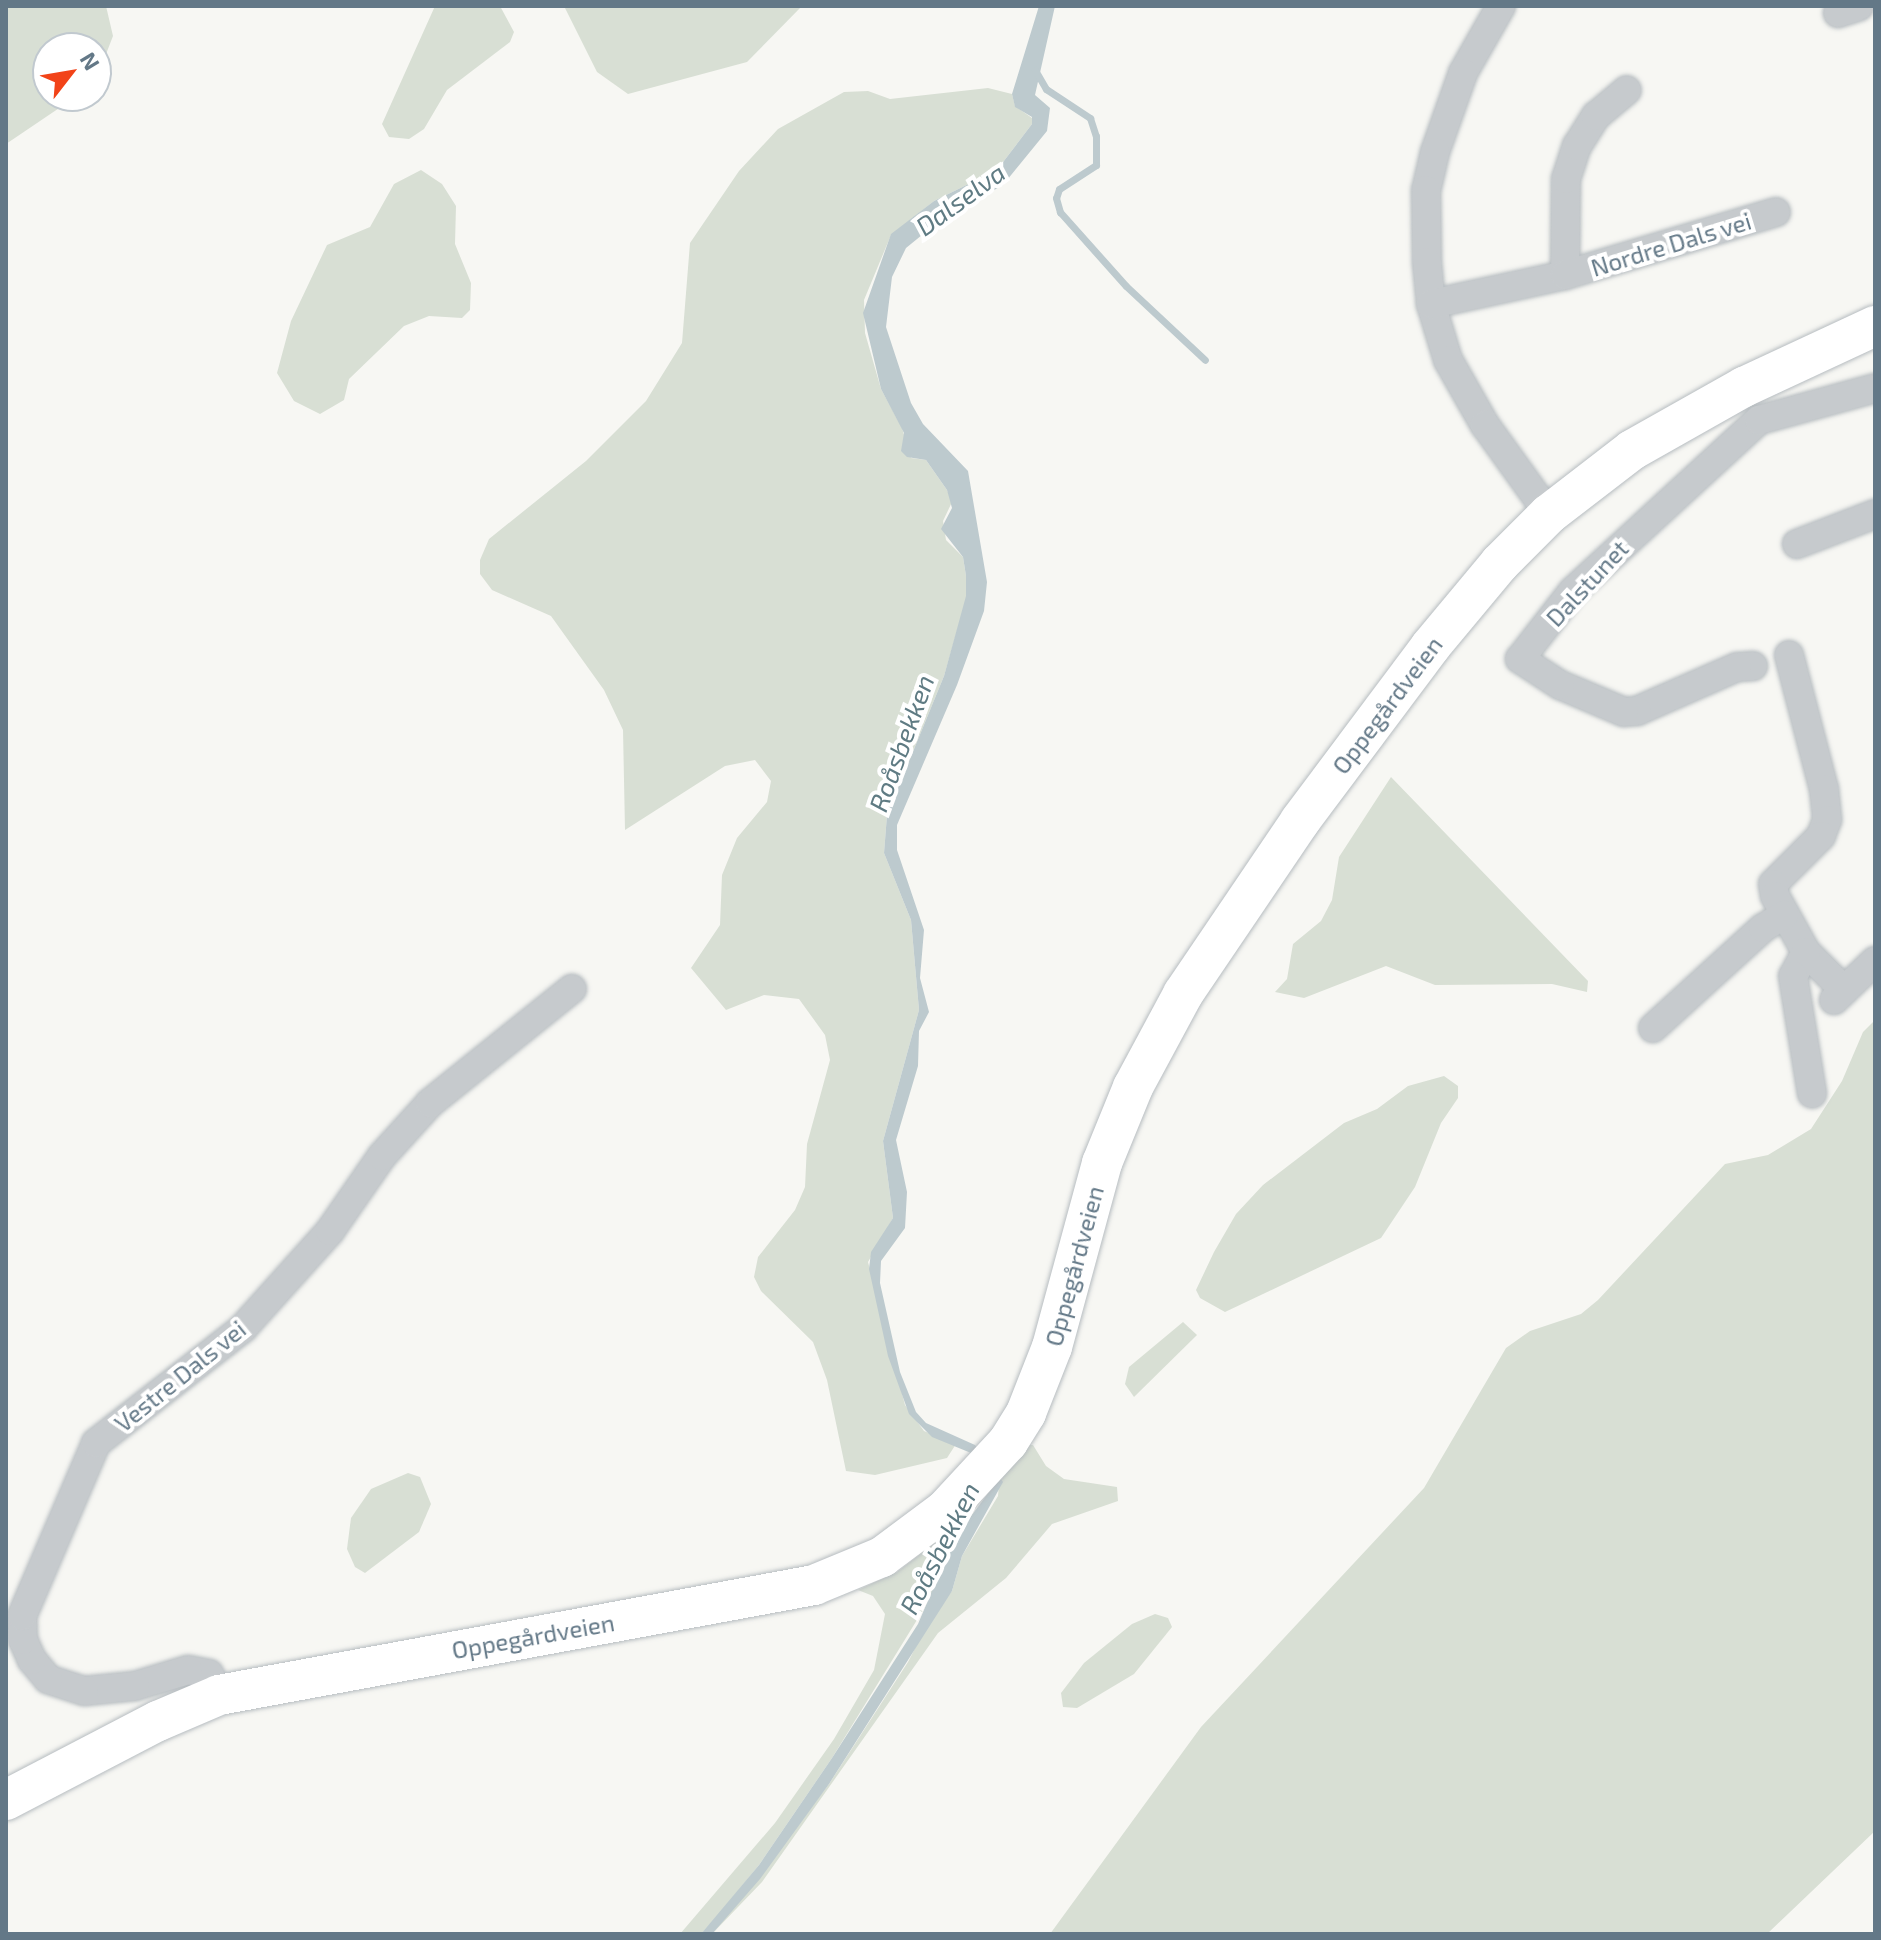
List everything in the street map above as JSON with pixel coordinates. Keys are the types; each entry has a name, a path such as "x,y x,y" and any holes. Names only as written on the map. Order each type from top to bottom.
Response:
{"main road":[{"name":"Oppegårdveien","path":"6,1800 158,1721 219,1695 814,1585 882,1557 945,1510 1008,1442 1052,1347 1102,1163 1133,1087 1183,994 1367,728 1500,563 1549,514 1632,450 1691,414 1875,326"}],"street":[{"path":"1501,6 1463,73 1435,152 1426,190 1431,304 1448,360 1485,425 1549,514"},
{"name":"Nordre Dals vei","path":"1565,275 1566,179 1577,146 1596,116 1627,90"},
{"name":"Nordre Dals vei","path":"1431,304 1565,275 1776,212"},
{"name":"Dalstunet","path":"1753,666 1737,667 1637,711 1624,712 1560,685 1520,659 1573,591 1759,420 1875,388"},
{"path":"1797,544 1875,514"},
{"path":"1789,655 1827,820 1821,836 1773,884 1784,915 1806,952 1839,995 1875,961"},
{"path":"1653,1028 1763,928 1784,915"},
{"path":"1806,952 1793,976 1812,1093"},
{"name":"Vestre Dals vei","path":"219,1695 209,1674 188,1670 135,1686 84,1691 48,1679 23,1640 22,1616 96,1443 243,1328 330,1231 382,1156 430,1103 572,989"}],"shaded area":[{"path":"6,6 106,6 113,36 112,39 112,32 32,32 32,112 53,112 6,144"},
{"path":"435,6 500,6 514,32 510,42 447,90 424,129 409,139 389,137 382,124"},
{"path":"564,6 802,6 747,62 628,94 597,72"},
{"path":"988,88 1012,94 1015,106 1032,118 1032,124 997,170 934,201 891,235 864,300 865,333 881,389 902,428 911,458 926,460 952,502 943,521 946,540 963,557 967,596 944,676 887,815 884,853 911,920 919,1010 883,1141 893,1218 868,1262 905,1405 924,1431 956,1444 947,1458 875,1475 846,1471 827,1380 813,1342 761,1291 754,1277 758,1257 795,1210 805,1187 807,1144 830,1060 825,1035 799,999 764,995 726,1010 691,968 720,925 722,875 737,838 767,802 771,781 755,760 725,766 625,830 623,730 604,690 551,616 492,590 480,574 480,560 489,539 586,461 646,401 682,343 690,243 739,171 778,129 844,92 868,91 890,99"},
{"path":"421,170 442,184 456,206 455,244 471,283 470,310 462,318 429,316 404,326 349,379 344,400 320,414 294,401 277,373 291,321 327,245 370,227 394,184"},
{"path":"1391,777 1588,981 1587,992 1552,984 1435,985 1386,966 1304,998 1275,992 1287,979 1293,944 1321,921 1332,900 1339,857"},
{"path":"1875,1020 1875,1831 1767,1934 1050,1934 1201,1727 1424,1488 1506,1348 1530,1331 1581,1314 1598,1300 1725,1164 1768,1155 1811,1129 1842,1081 1863,1032"},
{"path":"1444,1076 1458,1086 1458,1098 1441,1123 1415,1187 1381,1238 1225,1312 1200,1298 1196,1290 1214,1252 1236,1214 1263,1185 1344,1123 1377,1109 1408,1086"},
{"path":"1183,1322 1197,1335 1134,1397 1125,1384 1129,1367"},
{"path":"1024,1445 1033,1445 1046,1466 1064,1479 1117,1487 1118,1501 1052,1524 1006,1578 938,1633 762,1882 712,1934 829,1784 908,1662 931,1617 952,1591 962,1556 998,1496 1000,1473"},
{"path":"408,1473 420,1477 431,1504 419,1532 365,1573 355,1567 347,1549 351,1518 371,1489"},
{"path":"935,1543 948,1552 936,1589 832,1758 759,1865 714,1920 701,1934 680,1934 775,1823 834,1739 874,1670 885,1614 873,1596 858,1590 897,1572"},
{"path":"1155,1614 1168,1618 1172,1627 1134,1674 1077,1708 1063,1707 1061,1693 1084,1663 1132,1624"}],"water":[{"name":"Dalselva","path":"1039,6 1055,6 1035,95 1050,108 1047,131 1003,185 938,222 906,248 892,277 886,327 911,403 923,424 968,471 987,582 984,611 957,685 897,825 897,850 924,930 920,978 929,1012 919,1031 918,1066 896,1140 907,1192 905,1228 881,1261 880,1283 900,1372 916,1412 926,1423 975,1445 1003,1482 962,1556 952,1591 829,1784 760,1879 712,1934 701,1934 759,1865 832,1758 918,1624 954,1539 992,1488 971,1453 932,1437 909,1414 888,1356 869,1269 871,1252 893,1218 883,1141 919,1010 911,920 884,853 887,815 944,676 966,596 966,576 963,557 941,529 952,508 947,490 926,460 907,457 901,451 904,433 881,389 863,313 891,234 934,201 997,170 1032,124 1032,117 1015,107 1012,94"}],"waterway":[{"path":"1035,70 1046,89 1090,118 1096,136 1096,165 1059,189 1056,198 1060,212 1126,286 1205,360"}],"water label":[{"name":"Roåsbekken","path":"901,743"},
{"name":"Roåsbekken","path":"939,1548"}]}
